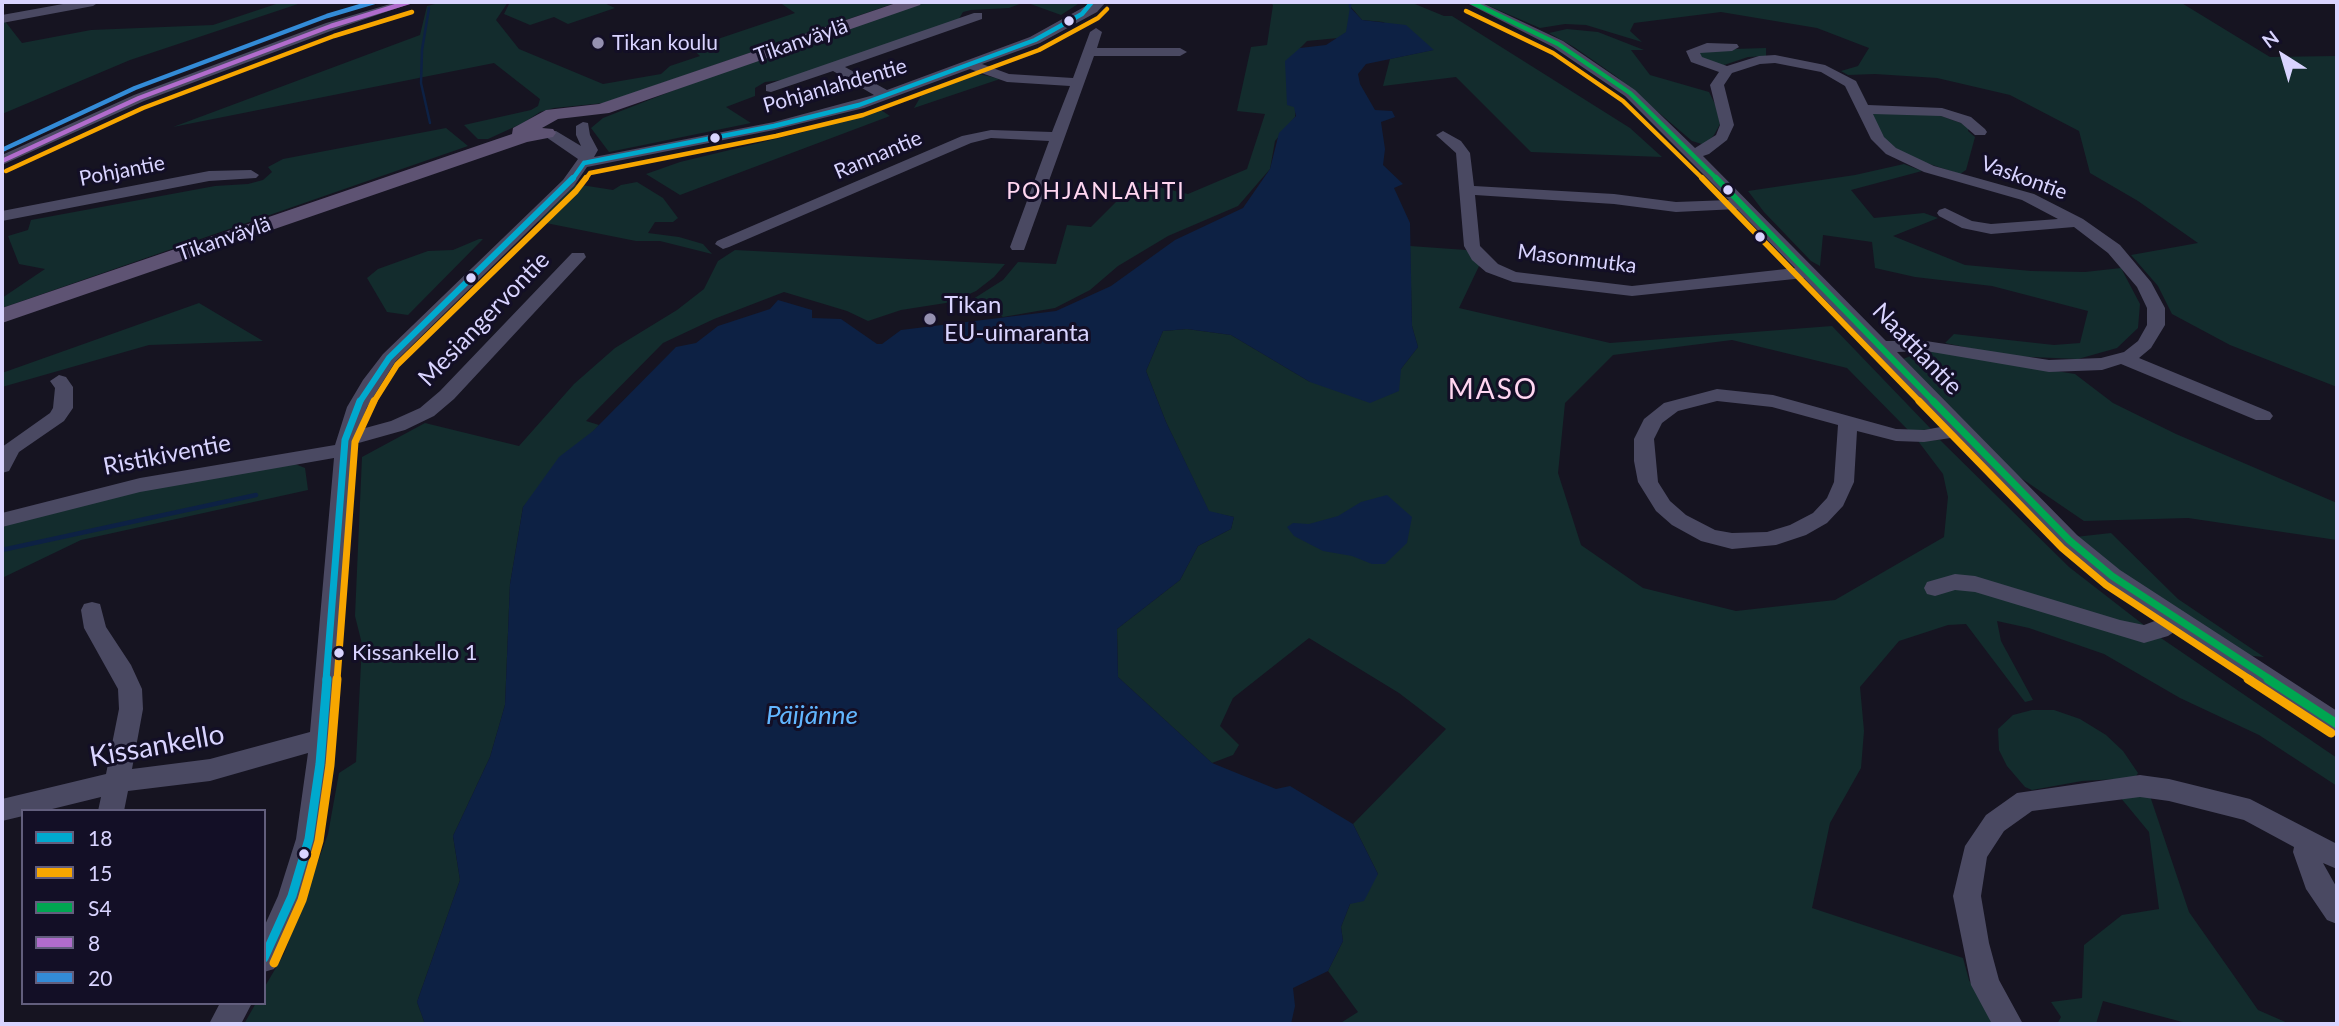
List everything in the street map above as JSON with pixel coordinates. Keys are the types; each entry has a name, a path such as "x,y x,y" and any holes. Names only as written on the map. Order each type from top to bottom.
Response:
{"main road":[{"name":"Tikanväylä","path":"2,316 523,137 545,130 564,133 584,120 688,80 914,2"}],"street":[{"path":"2,19 93,2"},
{"path":"2,161 139,98 331,26 409,2"},
{"name":"Pohjanlahdentie","path":"585,161 805,119 887,96 1047,35 1088,7 1093,9 1100,2"},
{"name":"Naattiantie","path":"1471,2 1558,44 1599,70 1658,118 2068,540 2112,576 2176,620 2337,724"},
{"path":"771,88 978,16"},
{"path":"1018,247 1096,32"},
{"path":"1692,153 1704,151 1722,137 1727,125 1717,85 1727,71 1696,59 1693,51 1707,47 1732,47"},
{"path":"1088,52 1180,52"},
{"name":"Vaskontie","path":"1727,71 1759,60 1793,61 1811,64 1839,75 1851,84 1878,139 1906,160 1928,169 2028,197 2077,222 2114,249 2145,286 2156,308 2156,325 2144,344 2124,359"},
{"path":"972,65 1007,78 1077,82"},
{"path":"834,66 887,96"},
{"path":"1865,109 1942,112 1974,124 1980,132"},
{"path":"266,954 292,896 309,839 321,738 344,445 357,407 372,380 389,358 569,183 591,150 583,135 584,120"},
{"path":"545,130 574,147 585,161"},
{"name":"Rannantie","path":"723,244 967,139 991,134 1056,137"},
{"name":"Masonmutka","path":"1443,135 1463,153 1472,246 1478,256 1492,268 1513,276 1632,291 1808,272"},
{"name":"Pohjantie","path":"2,216 209,176 251,175"},
{"path":"1467,190 1614,199 1676,207 1741,204"},
{"path":"1945,213 1968,225 1991,229 2077,222"},
{"name":"Mesiangervontie","path":"344,445 398,426 427,412 447,395 578,257"},
{"path":"1882,347 1926,346 2049,366 2074,367 2124,359 2263,416"},
{"path":"2,466 4,457 11,448 57,417 63,408 64,387 60,381"},
{"path":"1848,424 1844,482 1836,501 1820,518 1798,530 1768,540 1732,541 1709,537 1679,520 1663,506 1648,482 1644,439 1654,419 1671,407 1717,395 1754,398 1896,435 1924,436 1961,430"},
{"name":"Ristikiventie","path":"2,520 140,485 344,445"},
{"path":"1934,588 1955,582 1975,584 2144,634 2160,630 2176,620"},
{"path":"92,610 95,628 130,689 131,709 111,809"},
{"name":"Kissankello","path":"2,810 117,782 210,770 321,738"},
{"path":"2008,1024 1986,985 1967,896 1974,854 1995,823 2026,800 2140,786 2199,796 2250,810 2337,858"},
{"path":"2308,841 2306,852 2316,880 2337,911"},
{"path":"225,1024 236,1005"}],"green space":[{"path":"282,2 304,2 130,60 2,114 4,20 22,43 91,30 213,25"},
{"path":"443,2 508,2 496,20 519,49 603,84 661,74 670,66 700,56 695,51 697,46 795,13 779,2 898,2 604,103 540,112 488,139 478,139 464,125 531,110 538,106 540,99 494,63 173,127 420,35 427,6"},
{"path":"510,2 602,2 615,8 568,24 554,17 530,25 504,14"},
{"path":"925,2 1025,2 1009,8 963,12 957,22 791,79 765,82 755,88 755,96 726,107 751,123 609,152 591,128 603,118 695,82"},
{"path":"1025,2 1081,2 1061,15"},
{"path":"1270,2 1410,2 1444,16 1452,16 1630,128 1662,157 1531,152 1456,77 1383,86 1390,59 1433,50 1383,22 1362,20 1351,7 1347,32 1338,38 1307,41 1300,48 1295,117 1275,141 1270,169 1238,206 1168,236 1118,266 1090,290 1055,308 1003,317 970,301 1003,280 1018,262 1056,264 1067,225 1091,227 1136,182 1188,194 1247,169 1265,114 1237,111 1251,47 1267,45 1273,5"},
{"path":"1480,2 2180,2 2270,57 2337,56 2337,387 2230,345 2172,314 2158,286 2131,255 2198,243 2138,201 2090,173 2079,131 2010,95 1937,78 1848,75 1841,71 1858,66 1869,48 1817,28 1721,12 1634,23 1630,31 1642,42 1586,25 1565,24 1540,28"},
{"path":"1567,29 1598,32 1644,50 1631,50 1650,75 1709,92 1720,124 1714,135 1705,145 1692,141 1617,77 1549,33"},
{"path":"1766,48 1766,56 1748,57 1721,66 1697,56 1701,50"},
{"path":"979,74 1000,79 914,108 921,96"},
{"path":"881,110 890,116 680,195 646,174 680,162"},
{"path":"1930,112 1969,126 1968,131 1975,137 1966,170 1960,174 1908,157 1883,139 1872,116 1874,113"},
{"path":"446,128 468,146 2,308 2,298 45,269 19,264 8,236 28,230 31,220 215,186 248,184 263,180 272,172 268,167 283,159"},
{"path":"1904,164 1922,171 1851,190 1874,218 1924,213 1938,218 1893,236 1965,265 2031,271 2085,272 2121,268 2140,304 2138,328 2117,348 2078,359 2008,356 1945,343 1954,334 2054,345 2080,343 2088,311 1992,286 1915,277 1875,268 1872,242 1823,235 1820,266 1811,261 1764,212 1748,191 1855,175"},
{"path":"637,182 663,198 678,218 673,222 655,222 648,233 679,237 703,244 712,254 660,241 636,241 536,221 575,184 613,190 621,185"},
{"path":"483,239 408,315 387,312 367,278 378,269 428,251 453,250"},
{"path":"1410,246 1466,250 1480,264 1459,308 1610,343 1832,326 1931,429 1910,432 1847,368 1732,340 1613,355 1565,403 1558,473 1581,545 1643,588 1736,611 1835,600 1944,537 1948,497 1943,474 1918,441 1940,440 2069,567 2158,636 2337,758 2337,786 2259,735 2180,698 2104,654 2029,628 1997,621 2001,641 2033,700 2025,702 1966,624 1948,625 1899,641 1860,687 1864,731 1861,768 1830,823 1812,908 1963,958 1969,980 1994,1024 1339,1024 1358,1012 1328,971 1343,941 1341,927 1350,904 1378,874 1353,824 1446,729 1399,693 1309,638 1233,698 1220,726 1239,745 1233,755 1212,763 1118,677 1117,629 1180,580 1198,546 1231,529 1234,517 1209,512 1166,422 1146,371 1163,331 1187,329 1231,335 1310,382 1401,369 1418,347 1412,326"},
{"path":"735,250 1005,264 976,291 952,302 901,310 868,321 847,311 784,292 714,319 663,343 586,421 599,425 523,507 510,584 505,705 490,757 453,836 460,880 417,1002 425,1024 244,1024 255,1005 266,1005 266,985 284,954 328,834 339,773 356,762 362,644 355,616 362,457 425,423 519,446 574,384 615,348 677,310 704,289 718,261"},
{"path":"199,303 263,341 149,345 2,387 2,373"},
{"path":"1926,350 2075,374 2113,403 2176,434 2337,503 2337,540 2188,518 2084,521 2018,476 1903,359"},
{"path":"295,464 305,468 308,490 81,540 2,578 2,525 135,492"},
{"path":"2111,533 2178,599 2264,657 2243,655 2181,616 2075,537"},
{"path":"2032,710 2054,710 2080,719 2106,735 2123,751 2138,773 2135,778 2082,781 2032,790 2025,787 2007,766 1999,750 1998,729 2013,715"},
{"path":"2149,793 2189,912 2258,1010 2290,1024 2190,1024 2103,1001 2096,1024 2057,1024 2061,1017 2051,1002 2082,998 2084,945 2122,915 2159,909 2149,832 2120,797"}],"water":[{"name":"Päijänne","path":"1350,7 1362,20 1406,25 1434,50 1366,64 1358,74 1360,84 1375,110 1392,111 1395,117 1381,122 1385,149 1383,165 1403,184 1394,188 1410,223 1412,326 1418,347 1401,369 1399,391 1370,403 1310,382 1231,335 1187,329 1163,331 1146,371 1166,422 1209,511 1234,517 1231,529 1198,546 1180,580 1117,629 1118,677 1212,763 1276,789 1290,786 1353,824 1378,874 1364,901 1350,904 1341,927 1343,941 1328,971 1293,988 1295,1006 1291,1024 425,1024 417,1002 460,880 453,836 490,757 505,705 510,584 523,507 559,457 593,431 676,347 696,343 718,326 770,309 778,300 812,310 812,318 841,319 877,344 882,344 901,330 1056,311 1111,286 1175,240 1243,208 1270,169 1279,133 1296,116 1294,107 1287,105 1285,61 1300,48 1326,45 1346,32"},
{"path":"1387,495 1412,517 1407,543 1385,564 1372,564 1352,556 1323,551 1294,536 1287,527 1293,523 1309,524 1338,516 1361,502"}],"waterway":[{"path":"1350,2 1350,7"},
{"path":"429,8 422,50 421,83 430,123"},
{"path":"2,550 256,495"}],"transit line":[{"name":"20","path":"2,150 135,88 327,16 374,2"},
{"name":"8","path":"2,161 139,98 331,26 409,2"},
{"name":"18","path":"584,163 774,126 859,105 1035,40 1082,14 1092,2"},
{"name":"S4","path":"1471,2 1558,44 1630,93 1692,153 2069,540 2112,576 2337,724"},
{"name":"15","path":"274,963 302,900 319,841 330,765 355,442 367,411 397,365 576,191 590,173 776,136 863,115 1039,50 1098,18 1107,9"},
{"name":"15","path":"1466,11 1553,53 1623,101 1685,160 2062,548 2106,585 2331,733"},
{"name":"15","path":"6,171 143,108 334,36 412,12"},
{"name":"18","path":"266,954 292,896 309,839 320,764 345,440 357,407 372,380 389,358 569,183 584,163"}],"place":[{"name":"Tikan koulu","path":"598,43"},
{"name":"Tikan EU-uimaranta","path":"930,319"},
{"name":"Kissankello 1","path":"339,653"}],"district":[{"name":"POHJANLAHTI","path":"1096,192"},
{"name":"MASO","path":"1493,390"}]}
